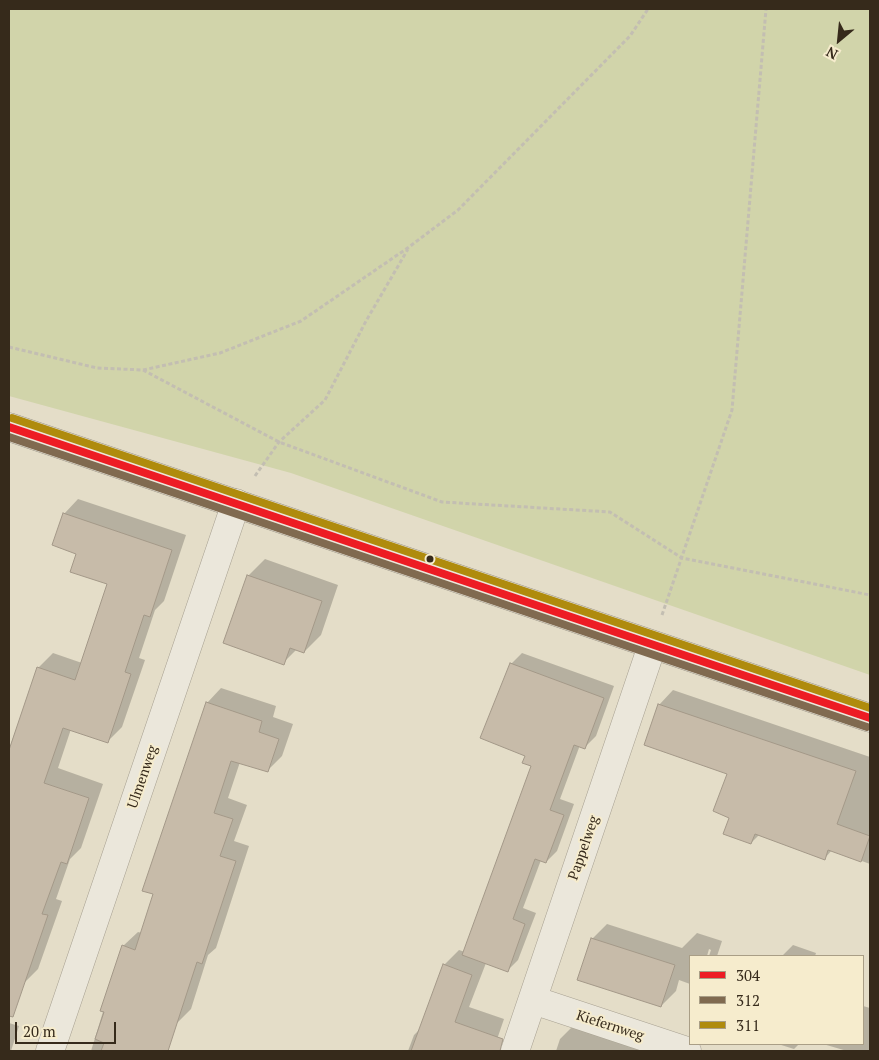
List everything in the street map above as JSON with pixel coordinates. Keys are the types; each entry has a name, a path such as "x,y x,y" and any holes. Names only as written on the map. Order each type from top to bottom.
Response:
{"street":[{"path":"9,427 652,646 870,718"},
{"name":"Ulmenweg","path":"50,1051 236,503"},
{"name":"Pappelweg","path":"515,1051 652,646"},
{"name":"Kiefernweg","path":"533,1000 687,1051"}],"path":[{"path":"9,347 97,368 143,370 220,353 302,321 409,247 458,210 630,36 648,9"},
{"path":"652,646 732,410 766,9"},
{"path":"236,503 278,442 325,400 366,321 409,247"},
{"path":"143,370 278,442 442,502 610,512 682,558 870,595"}],"green space":[{"path":"9,9 870,9 870,675 291,473 9,396"}],"building":[{"path":"63,513 172,550 150,617 144,615 125,672 131,674 108,743 63,728 44,783 89,798 67,864 61,862 42,914 48,915 13,1017 9,1016 9,750 37,667 75,680 107,584 70,572 76,554 52,545"},
{"path":"247,575 322,601 304,653 290,648 284,665 223,643"},
{"path":"510,663 604,698 585,749 574,745 550,810 564,815 546,863 535,859 513,919 525,924 508,972 462,955 531,766 522,763 525,756 480,738"},
{"path":"206,702 262,721 259,732 279,739 268,772 231,761 214,813 233,819 220,856 236,861 202,964 197,962 168,1051 101,1051 104,1043 95,1039 104,1012 100,1011 122,945 135,950 153,894 142,891"},
{"path":"658,704 856,771 837,824 870,836 861,862 828,850 825,860 755,834 751,844 723,834 729,818 713,811 727,774 644,745"},
{"path":"591,938 675,965 661,1007 577,980"},
{"path":"443,964 472,975 455,1022 503,1039 500,1051 411,1051"}],"transit line":[{"name":"311","path":"12,418 870,708"},
{"name":"304","path":"9,427 870,718"},
{"name":"312","path":"9,437 867,727"}]}
